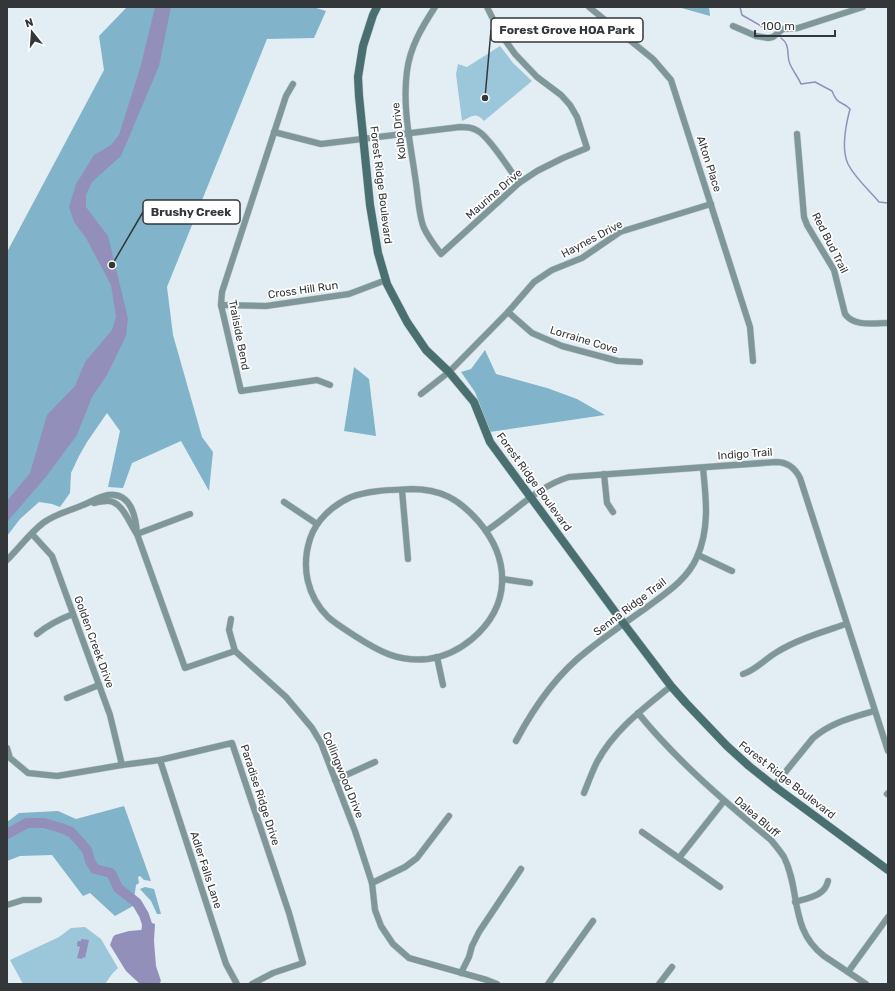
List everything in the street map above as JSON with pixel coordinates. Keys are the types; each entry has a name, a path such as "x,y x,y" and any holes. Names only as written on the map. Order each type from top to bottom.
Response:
{"street":[{"name":"Forest Ridge Boulevard","path":"377,7 363,46 358,77 363,140 370,205 378,252 386,280 407,322 426,350 450,372 474,402 490,442 671,686 749,766 888,870"},
{"name":"Kolbo Drive","path":"435,7 420,30 412,51 407,70 405,92 406,110 419,205 424,228 441,254"},
{"name":"Maurine Drive","path":"441,254 519,183 537,171 587,148 577,117 570,105 561,95 537,77 515,54 500,33 487,7"},
{"name":"Alton Place","path":"589,7 653,58 671,80 750,327 753,361"},
{"path":"733,26 756,36 768,38 783,29 798,28 863,7"},
{"name":"Trailside Bend","path":"293,84 286,96 274,132 222,292 221,305 241,391 317,380 330,385"},
{"path":"274,132 321,144 470,127 479,131 489,141 519,183"},
{"name":"Red Bud Trail","path":"796,134 804,218 834,270 845,314 851,321 888,323"},
{"name":"Haynes Drive","path":"421,394 450,372 508,312 534,282 552,270 582,258 620,232 711,204"},
{"name":"Cross Hill Run","path":"221,305 266,306 349,294 386,280"},
{"name":"Lorraine Cove","path":"508,312 532,333 562,346 618,362 640,362"},
{"name":"Indigo Trail","path":"486,531 531,497 552,484 564,479 578,476 776,462 786,464 795,470 800,478 888,751"},
{"name":"Senna Ridge Trail","path":"516,741 546,693 559,678 586,652 680,582 691,568 698,555 704,537 707,518 703,468"},
{"path":"604,474 607,503 613,512"},
{"path":"402,490 408,559"},
{"path":"402,490 429,490 454,499 469,510 486,531 498,553 501,562 501,593 494,614 477,635 462,646 437,658 408,659 378,651 335,622 321,609 312,594 306,572 308,545 317,524 334,507 351,497 368,493 402,490"},
{"path":"7,560 42,524 54,516 82,506 108,500 118,504 137,534 185,668 235,651 229,630 231,619"},
{"path":"284,502 317,524"},
{"path":"137,534 190,514"},
{"name":"Golden Creek Drive","path":"32,534 52,556 110,715 122,765"},
{"path":"698,555 732,571"},
{"path":"502,579 530,583"},
{"path":"37,634 59,619 73,614"},
{"path":"743,674 752,670 788,646 846,624"},
{"name":"Collingwood Drive","path":"235,651 286,697 302,714 321,743 355,831 372,883 375,910 382,926 394,944 409,958 497,984"},
{"path":"437,658 444,685"},
{"path":"67,698 99,685"},
{"path":"584,793 594,768 604,750 621,728 671,686"},
{"path":"774,786 813,738 820,732 835,723 874,711"},
{"name":"Dalea Bluff","path":"638,713 658,738 724,801 771,840 780,851 787,866 803,930 808,939 818,951 866,984"},
{"name":"Paradise Ridge Drive","path":"7,748 10,758 28,773 57,776 160,760 232,743 289,913 303,963 273,973 252,984"},
{"name":"Adler Falls Lane","path":"160,760 226,964 237,984"},
{"path":"335,780 375,762"},
{"path":"679,858 724,801"},
{"path":"372,883 406,867 417,858 449,816"},
{"path":"642,832 720,887"},
{"path":"461,973 469,957 478,932 521,869"},
{"path":"795,902 820,894 825,890 828,882"},
{"path":"7,905 23,900 39,900"},
{"path":"848,972 888,917"},
{"path":"548,984 593,921"},
{"path":"658,984 672,967"}],"shaded area":[{"path":"127,7 313,7 326,11 314,38 267,39 167,287 173,335 202,437 213,452 209,491 181,441 132,463 123,488 108,487 120,431 107,413 79,456 71,473 70,493 60,507 39,502 20,519 7,536 7,252 104,70 99,36"},
{"path":"155,7 171,7 159,66 121,156 92,182 86,195 86,207 108,236 128,318 126,336 107,375 92,397 77,435 45,478 7,522 7,501 30,473 47,415 75,386 85,362 112,330 116,317 111,285 86,238 74,222 69,207 76,184 94,155 111,145 119,135 141,65"},
{"path":"678,7 709,7 710,16"},
{"path":"500,46 513,63 532,81 484,121 478,116 473,116 462,121 456,74 458,64 467,67"},
{"path":"485,350 496,374 547,388 577,399 605,415 490,432 475,392 461,372 471,369"},
{"path":"354,367 369,379 376,436 344,431"},
{"path":"124,806 151,881 144,880 140,876 138,877 139,883 136,885 133,906 115,916 90,893 83,896 52,855 20,856 7,861 7,822 19,813 58,811 76,819"},
{"path":"145,887 154,889 161,914 157,914 151,901 140,889"},
{"path":"152,923 155,924 154,941 156,966 161,981 159,984 140,984 126,971 110,945 115,935 129,931 141,930 146,925"},
{"path":"85,927 101,939 118,968 105,984 23,984 10,960 59,937 71,928"},
{"path":"81,939 89,940 85,958 83,957 82,959 77,958 80,947 77,946 77,943 78,941 81,941"}],"waterway":[{"path":"740,7 742,15 768,30"},
{"path":"781,38 786,44 790,64 801,84 815,82 832,91 836,99 850,109 845,144 848,164 858,179 879,202 888,203"},
{"path":"7,834 27,823 44,823 71,832 87,850 90,861 95,869 111,873 118,888 137,903 147,924 146,937"}],"place":[{"name":"Forest Grove HOA Park","path":"485,98"},
{"name":"Brushy Creek","path":"112,265"}]}
